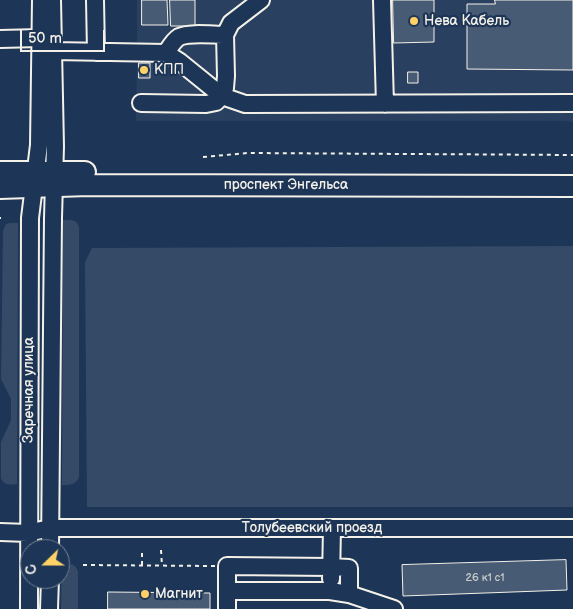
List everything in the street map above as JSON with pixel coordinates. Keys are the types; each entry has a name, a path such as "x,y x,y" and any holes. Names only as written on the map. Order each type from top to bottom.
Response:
{"main road":[{"name":"проспект Энгельса","path":"0,172 88,185 573,186"},
{"name":"проспект Энгельса","path":"0,188 44,179 573,173"}],"street":[{"path":"41,0 39,145 44,179"},
{"path":"44,179 55,146 52,0"},
{"path":"95,0 96,52"},
{"path":"141,103 206,104 216,102 222,96 225,88 225,35 231,23 261,0"},
{"path":"382,0 385,104"},
{"path":"166,53 171,44 179,38 188,35 225,35"},
{"path":"0,39 40,38"},
{"path":"53,51 166,53 222,96 245,104 573,103"},
{"name":"Заречная улица","path":"28,609 30,218 44,179"},
{"name":"Заречная улица","path":"44,179 50,539"},
{"name":"Толубеевский проезд","path":"0,521 28,527 50,528 573,528"},
{"name":"Толубеевский проезд","path":"0,532 28,527"},
{"path":"330,591 332,528"},
{"path":"227,609 227,566 349,568 349,594"},
{"path":"50,589 50,609"},
{"path":"227,591 330,591 349,594 394,609"}],"path":[{"path":"203,157 248,153 573,155"},
{"path":"142,550 142,566"},
{"path":"162,550 162,566"},
{"path":"83,565 227,566"}],"shaded area":[{"name":"Нева Кабель","path":"137,0 573,0 573,122 136,121"},
{"path":"63,220 75,221 79,227 79,477 78,480 70,485 62,485"},
{"path":"18,223 17,484 10,485 6,484 1,478 1,442 11,420 11,399 1,379 3,230 6,224"},
{"path":"573,246 573,507 87,507 85,262 92,248"},
{"path":"70,565 72,565 76,567 78,572 78,609 61,609 61,589 70,589"}],"building":[{"path":"142,0 167,0 168,25 142,25"},
{"path":"170,0 195,0 195,26 171,26"},
{"name":"Нева Кабель","path":"393,0 434,0 434,42 394,43"},
{"path":"495,0 573,0 573,70 467,69 467,4 495,4"},
{"name":"КПП","path":"139,63 150,63 150,78 139,78"},
{"path":"408,72 418,72 418,83 408,83"},
{"path":"566,560 567,590 403,596 402,565"},
{"path":"108,592 210,593 210,609 108,609"}],"place":[{"name":"Нева Кабель","path":"414,21"},
{"name":"КПП","path":"144,70"},
{"name":"Магнит","path":"145,594"}]}
